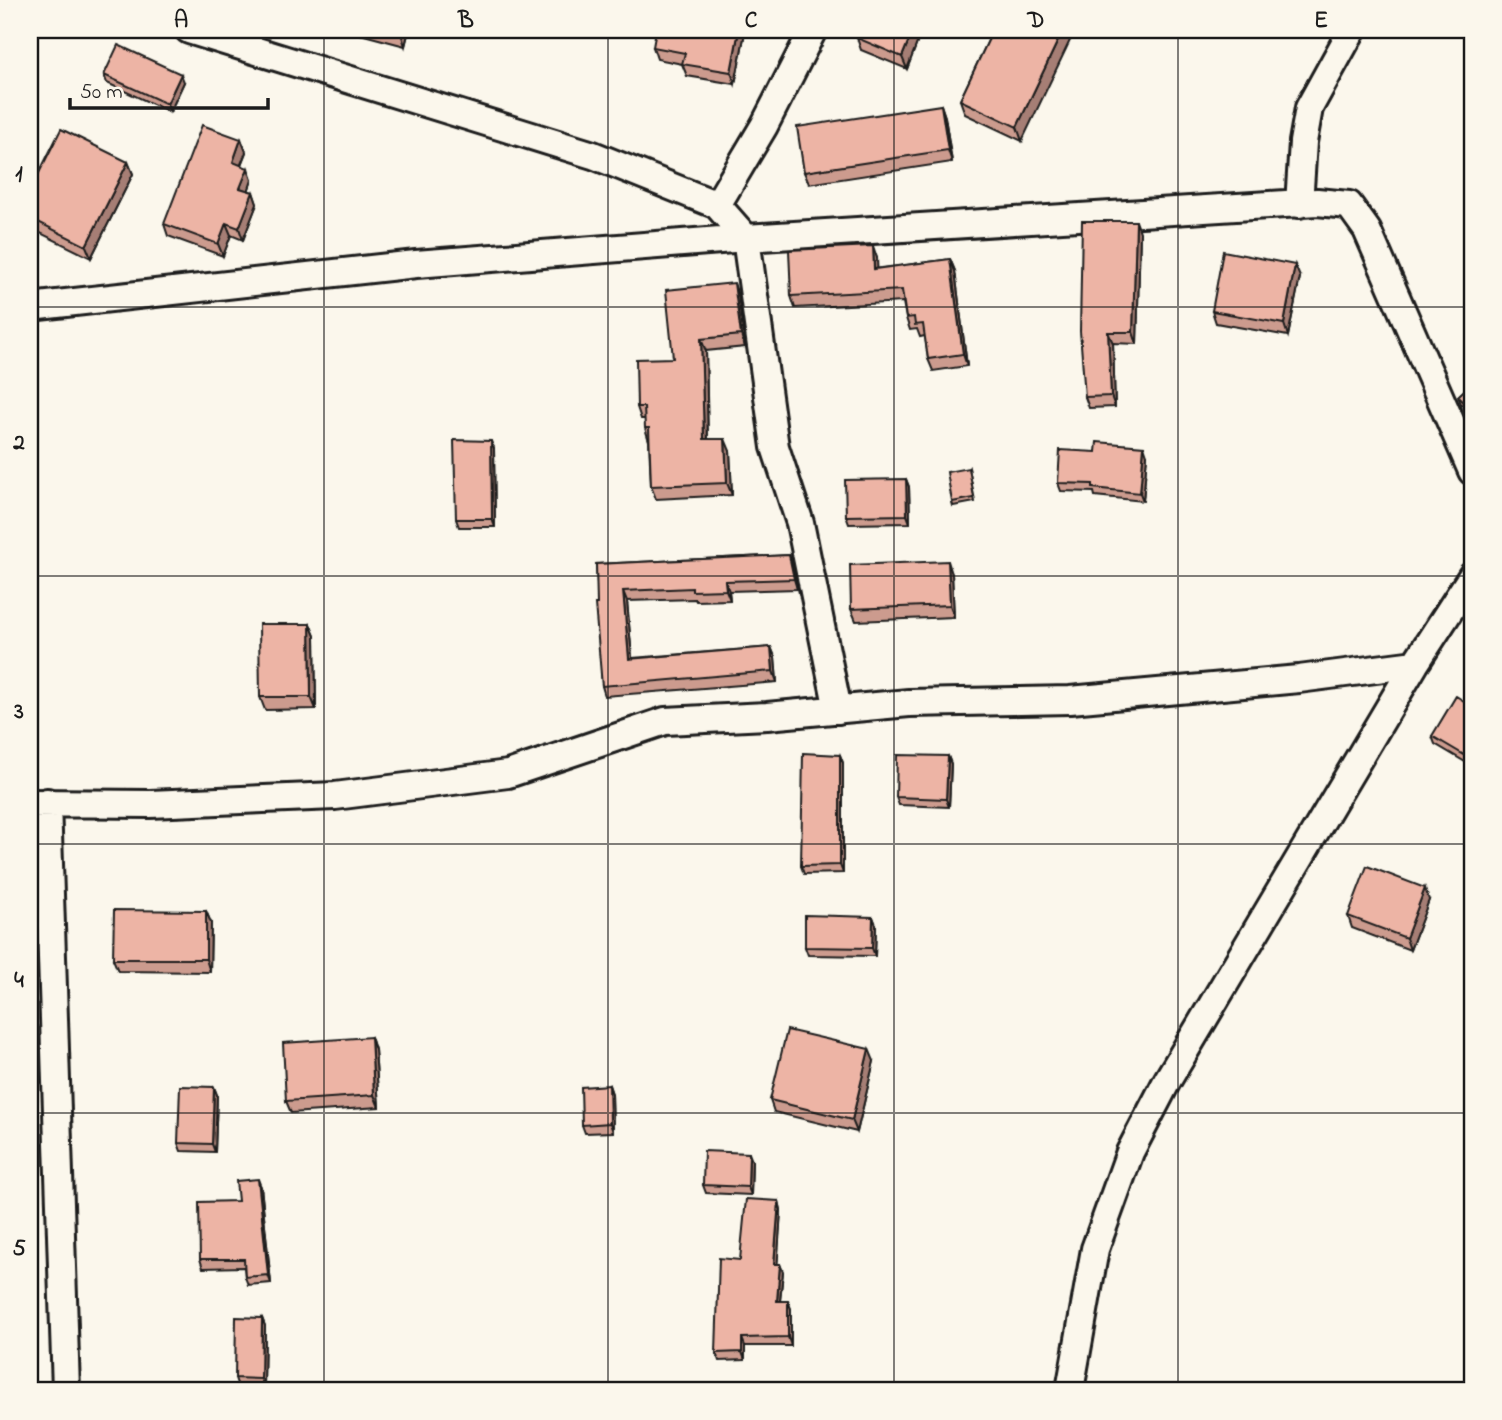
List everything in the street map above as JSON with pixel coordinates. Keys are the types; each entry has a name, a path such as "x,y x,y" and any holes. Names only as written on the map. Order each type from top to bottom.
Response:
{"street":[{"path":"189,30 593,155 717,205 746,238 775,447 800,523 838,710"},
{"path":"717,205 764,126 813,30"},
{"path":"1299,204 1303,142 1309,108 1352,30"},
{"path":"30,307 416,264 746,238 1317,202 1349,205 1367,230 1472,471"},
{"path":"1070,1390 1096,1249 1130,1152 1167,1081 1415,664 1472,576"},
{"path":"66,1390 38,803 247,802 408,788 508,775 665,721 909,703 1070,700 1299,679 1415,664"}],"building":[{"path":"656,30 739,30 731,72 682,64 685,53 653,47"},
{"path":"860,30 913,30 902,57 857,38"},
{"path":"993,30 1063,30 1017,127 960,100"},
{"path":"118,45 181,74 167,104 104,75"},
{"path":"941,105 948,150 804,172 797,127"},
{"path":"202,125 241,139 233,162 248,168 240,188 253,192 239,228 226,223 218,244 164,224"},
{"path":"61,129 128,162 86,246 30,218 30,191"},
{"path":"1082,221 1136,221 1133,332 1108,332 1111,396 1085,397 1080,331"},
{"path":"873,246 874,269 950,259 963,354 928,359 923,324 915,325 914,317 906,318 902,290 791,296 789,250"},
{"path":"1223,251 1295,265 1284,324 1212,311"},
{"path":"734,283 741,335 701,339 704,439 725,439 727,483 651,486 649,428 645,428 644,407 637,407 636,359 673,358 666,290"},
{"path":"1472,383 1472,411 1458,396"},
{"path":"454,440 491,441 492,519 456,519"},
{"path":"1097,442 1144,446 1140,493 1093,488 1093,484 1058,483 1060,450 1096,452"},
{"path":"969,468 974,498 952,502 947,472"},
{"path":"906,479 907,515 846,516 845,480"},
{"path":"789,555 794,579 725,581 726,590 692,591 692,588 623,591 629,659 771,647 773,671 602,686 595,604 596,564"},
{"path":"948,561 950,605 851,609 850,565"},
{"path":"259,624 310,624 311,697 260,697"},
{"path":"1456,696 1472,706 1471,759 1432,736"},
{"path":"803,753 840,755 840,865 801,866"},
{"path":"897,755 948,756 946,799 896,797"},
{"path":"1367,866 1425,888 1406,938 1348,916"},
{"path":"114,910 206,911 206,959 113,959"},
{"path":"805,915 873,917 872,948 805,947"},
{"path":"787,1030 869,1049 852,1120 770,1100"},
{"path":"371,1037 374,1095 286,1101 283,1043"},
{"path":"609,1085 610,1123 582,1125 581,1087"},
{"path":"180,1086 214,1087 212,1144 178,1143"},
{"path":"704,1151 749,1153 748,1187 703,1185"},
{"path":"258,1179 268,1275 245,1277 244,1259 200,1259 199,1202 238,1201 236,1181"},
{"path":"746,1199 779,1201 774,1264 780,1264 777,1301 788,1301 788,1337 742,1338 742,1352 716,1353 719,1258 740,1260"},
{"path":"236,1317 262,1318 261,1379 235,1378"}]}
